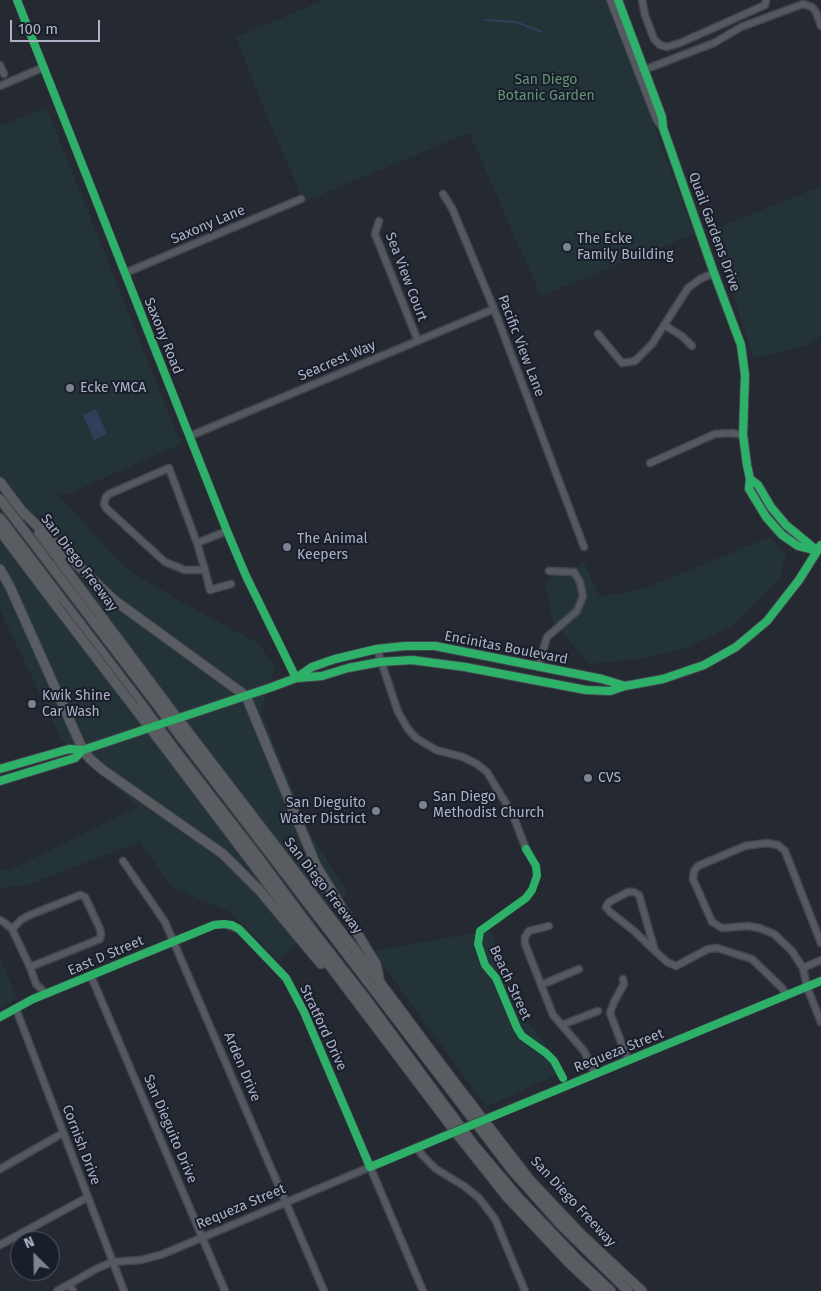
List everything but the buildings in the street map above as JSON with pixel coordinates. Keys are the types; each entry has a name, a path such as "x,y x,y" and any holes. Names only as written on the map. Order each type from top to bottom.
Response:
{"highway":[{"name":"San Diego Freeway","path":"0,482 184,734 379,981 530,1180 580,1232 642,1291"},
{"path":"0,500 162,705"},
{"path":"23,512 114,600 246,696 316,865 376,964 379,981"},
{"path":"0,518 142,706 169,747 453,1129 507,1197 569,1263 599,1291"},
{"path":"0,531 55,604 255,853 474,1145 518,1197 578,1260 611,1291"},
{"path":"0,569 10,587 83,750 90,759 223,854 260,891 401,1060"},
{"path":"184,734 511,1169 560,1224 628,1291"}],"main road":[{"name":"Quail Gardens Drive","path":"611,0 662,117 663,128 738,335 744,360 743,435 746,465 750,479 758,485 770,508 786,525 820,550"},
{"name":"Quail Gardens Drive","path":"618,0 641,71"},
{"name":"Encinitas Boulevard","path":"296,678 322,676 348,668 380,662 412,660 438,662 586,690 610,691 625,686 663,679 704,665 736,647 767,621 779,608 820,550"},
{"name":"Encinitas Boulevard","path":"0,770 69,749 83,750 296,678 312,667 335,659 377,649 405,646 434,646 602,679 625,686"},
{"name":"Encinitas Boulevard","path":"0,781 75,758 83,750"}],"street":[{"name":"Saxony Road","path":"17,0 227,531 246,576 296,678"},
{"path":"642,0 645,15 654,39 660,45 667,47 765,5 766,0"},
{"path":"641,71 714,43 741,27 803,4 812,7 821,26"},
{"path":"0,65 4,74"},
{"path":"0,86 44,67"},
{"name":"Pacific View Lane","path":"443,194 452,208 494,309 584,547"},
{"name":"Saxony Lane","path":"125,274 302,199"},
{"name":"Sea View Court","path":"378,221 374,234 418,341"},
{"path":"598,334 622,364 635,361 652,344 688,288 700,279 714,273"},
{"name":"Seacrest Way","path":"190,436 494,309"},
{"path":"664,325 682,336 692,346"},
{"path":"650,463 715,434 732,433 743,435"},
{"path":"205,570 185,570 166,562 106,508 104,504 106,497 169,468 197,543 205,570 210,590 231,584"},
{"path":"197,543 227,531"},
{"path":"538,667 547,637 577,611 583,596 580,582 574,572 549,571"},
{"path":"377,649 398,712 408,729 416,738 436,750 462,757 477,764 487,772 513,815 526,848"},
{"path":"821,943 785,851 778,845 767,843 745,846 698,866 694,871 693,879 712,922 722,928 748,926 759,928 774,934 792,951 802,968 807,987 821,1022"},
{"name":"Arden Drive","path":"123,861 165,922 174,941 324,1291"},
{"path":"655,951 639,895 634,892 628,892 609,902 606,907 610,912 633,930 655,951 667,962 676,966 712,948 717,948 752,959 782,988 786,995"},
{"path":"12,929 21,920 30,915 80,895 85,897 100,929 102,934 100,939 30,968"},
{"path":"0,920 12,929 36,984 46,994"},
{"name":"East D Street","path":"0,1017 33,999 214,925 224,924"},
{"name":"Stratford Drive","path":"224,924 239,929 286,978 304,1012 423,1291"},
{"name":"Beach Street","path":"549,926 529,931 525,937 524,944 553,1014 584,1051 595,1074"},
{"path":"802,968 821,960"},
{"path":"541,985 579,969"},
{"name":"San Dieguito Drive","path":"91,976 225,1291"},
{"path":"623,979 624,984 610,1012 628,1060"},
{"name":"Requeza Street","path":"112,1262 141,1260 163,1254 821,981"},
{"path":"33,999 36,984"},
{"name":"Cornish Drive","path":"16,1008 124,1291"},
{"path":"562,1025 598,1011"},
{"path":"0,1169 63,1133"},
{"path":"418,1147 422,1155 436,1169 464,1186 479,1198 495,1219 524,1291"},
{"path":"0,1245 88,1197"},
{"path":"57,1291 112,1262"},
{"path":"69,1284 73,1291"}],"green space":[{"name":"San Diego Botanic Garden","path":"324,0 608,0 694,234 541,296 469,133 304,202 266,114 236,37"},
{"path":"46,107 181,444 68,494 56,492 124,567 187,605 258,643 275,667 261,711 311,835 348,893 278,961 230,912 171,887 140,842 25,886 0,888 0,868 7,871 138,807 62,741 0,610 0,126"},
{"path":"821,186 821,336 805,346 753,358 712,230"},
{"path":"770,537 786,554 780,577 732,626 684,649 639,659 589,664 553,622 545,581 584,562 600,597 645,588"},
{"path":"490,930 522,1014 565,1071 486,1107 373,951"},
{"path":"0,958 17,999 0,1009"}],"water":[{"path":"96,409 107,434 94,440 83,415"}],"waterway":[{"path":"486,20 516,22 542,32"}],"cycle path":[{"path":"17,0 227,531 246,576 296,678"},
{"path":"618,0 662,117 663,128 741,345 745,375 743,435 750,479 749,489 766,517 782,535 798,546 817,551"},
{"path":"750,479 758,485 771,507 786,525 813,547"},
{"path":"296,678 322,676 348,668 380,662 412,660 465,667 586,690 610,691 625,686 663,679 704,665 736,647 767,621 799,580 821,545"},
{"path":"0,781 75,758 83,750 272,687 296,678 312,667 335,659 377,649 405,646 435,646 602,679 625,686"},
{"path":"0,769 69,749 83,750"},
{"path":"526,849 536,866 537,876 532,890 526,898 480,931 478,944 485,965 496,978 522,1036 554,1061 563,1078"},
{"path":"0,1017 33,999 214,925 232,925 239,929 286,978 304,1012 370,1167 821,981"}],"place":[{"name":"The Ecke Family Building","path":"567,247"},
{"name":"Ecke YMCA","path":"70,388"},
{"name":"The Animal Keepers","path":"287,547"},
{"name":"Kwik Shine Car Wash","path":"32,704"},
{"name":"CVS","path":"588,778"},
{"name":"San Diego Methodist Church","path":"423,805"},
{"name":"San Dieguito Water District","path":"376,811"}]}
